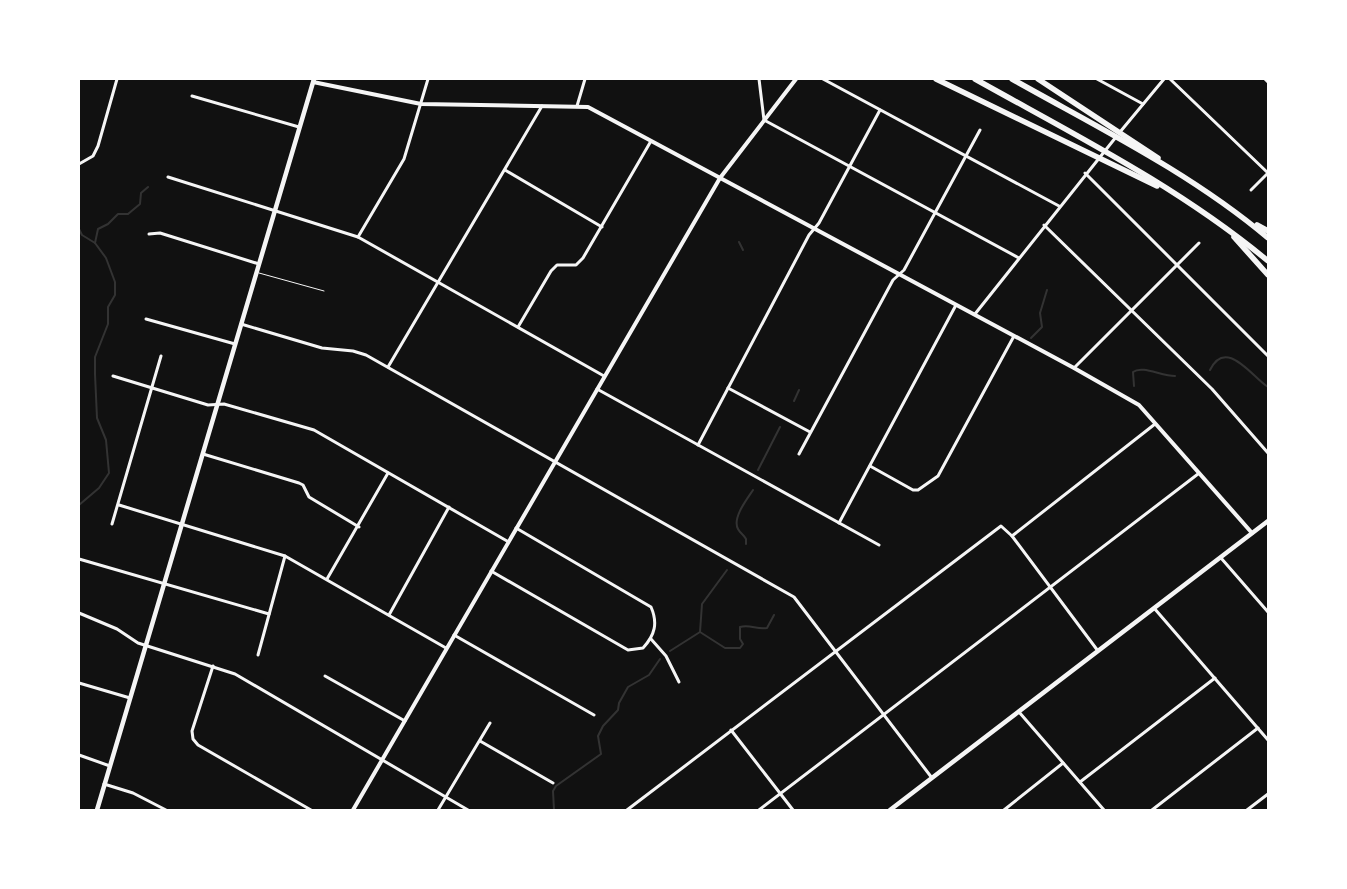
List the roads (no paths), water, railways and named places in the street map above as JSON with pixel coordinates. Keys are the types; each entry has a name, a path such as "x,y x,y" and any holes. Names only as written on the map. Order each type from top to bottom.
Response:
{"highway":[{"path":"936,79 1083,152 1180,196"},
{"path":"975,79 1180,196 1224,226 1268,261"},
{"path":"1012,79 1100,129 1130,142"},
{"path":"1038,79 1105,122 1130,142 1268,231"},
{"path":"1236,212 1268,238"},
{"path":"1224,226 1268,275"}],"main road":[{"path":"97,810 313,80"},
{"path":"890,810 1268,521"}],"street":[{"path":"79,164 93,156 98,146 117,79"},
{"path":"358,237 404,159 428,79"},
{"path":"577,106 585,79"},
{"path":"759,79 764,120"},
{"path":"353,810 507,541 720,178 796,79"},
{"path":"823,79 1059,206"},
{"path":"1097,79 1143,104"},
{"path":"975,314 1085,173 1164,79"},
{"path":"1170,79 1268,173 1251,190"},
{"path":"1265,79 1268,82"},
{"path":"313,80 421,104 588,107 975,314 1139,405 1252,533"},
{"path":"192,96 299,127"},
{"path":"388,367 542,106"},
{"path":"698,445 880,110"},
{"path":"764,120 1020,258"},
{"path":"799,454 893,280 904,270 980,130"},
{"path":"518,327 551,271 557,265 576,265 583,258 651,141"},
{"path":"505,170 602,227"},
{"path":"1085,173 1268,356"},
{"path":"168,177 358,237 604,376"},
{"path":"1044,225 1212,389 1268,453"},
{"path":"149,234 160,233 259,264"},
{"path":"1074,368 1199,243"},
{"path":"839,522 956,305"},
{"path":"146,319 235,344"},
{"path":"241,324 322,348 353,351 388,367 794,597 932,778"},
{"path":"870,466 913,490 918,490 938,476 1014,336"},
{"path":"112,524 161,356"},
{"path":"112,376 208,405 224,404 314,430 507,541"},
{"path":"597,388 878,545"},
{"path":"728,388 810,432"},
{"path":"1012,536 1155,424"},
{"path":"202,454 299,483 309,497 358,527"},
{"path":"328,579 388,473"},
{"path":"759,810 1198,474"},
{"path":"119,505 285,556 446,648"},
{"path":"389,614 449,508"},
{"path":"627,810 1001,526 1012,536 1098,651"},
{"path":"490,571 628,650 644,648 652,639 657,620 652,607 516,527"},
{"path":"258,655 285,556"},
{"path":"1221,558 1268,612"},
{"path":"79,559 269,614"},
{"path":"1154,608 1268,740"},
{"path":"79,613 117,629 145,646 235,674 468,810"},
{"path":"454,635 594,715"},
{"path":"652,639 666,656 679,682"},
{"path":"212,666 192,731 193,739 198,744 311,810"},
{"path":"325,676 405,721"},
{"path":"1080,782 1215,678"},
{"path":"79,683 130,698"},
{"path":"1019,712 1104,810"},
{"path":"438,810 490,723"},
{"path":"1152,810 1258,728"},
{"path":"732,730 793,810"},
{"path":"480,741 554,783"},
{"path":"79,755 110,766"},
{"path":"1004,810 1063,763"},
{"path":"104,784 133,793 166,810"},
{"path":"1247,810 1268,794"}],"lane":[{"path":"256,272 324,292"}],"waterway":[{"path":"79,505 99,488 109,473 106,440 97,418 95,357 108,324 108,307 115,295 115,282 106,258 95,243 98,229 108,224 118,214 128,214 140,204 141,193 148,187"},
{"path":"79,229 82,235 95,243"},
{"path":"739,242 743,250"},
{"path":"1031,338 1042,327 1040,313 1047,290"},
{"path":"1210,370 1216,361 1224,357 1231,358 1239,362 1268,387"},
{"path":"1134,386 1133,372 1137,370 1147,370 1175,376"},
{"path":"794,401 799,390"},
{"path":"758,470 780,427"},
{"path":"746,544 746,539 738,529 737,520 741,509 753,490"},
{"path":"700,632 702,604 727,570"},
{"path":"700,632 725,648 740,648 743,644 740,639 740,627 767,628 774,615"},
{"path":"670,651 700,632"},
{"path":"554,810 553,791 556,786 601,754 598,736 603,726 618,710 619,703 628,687 649,675 660,659"}]}
